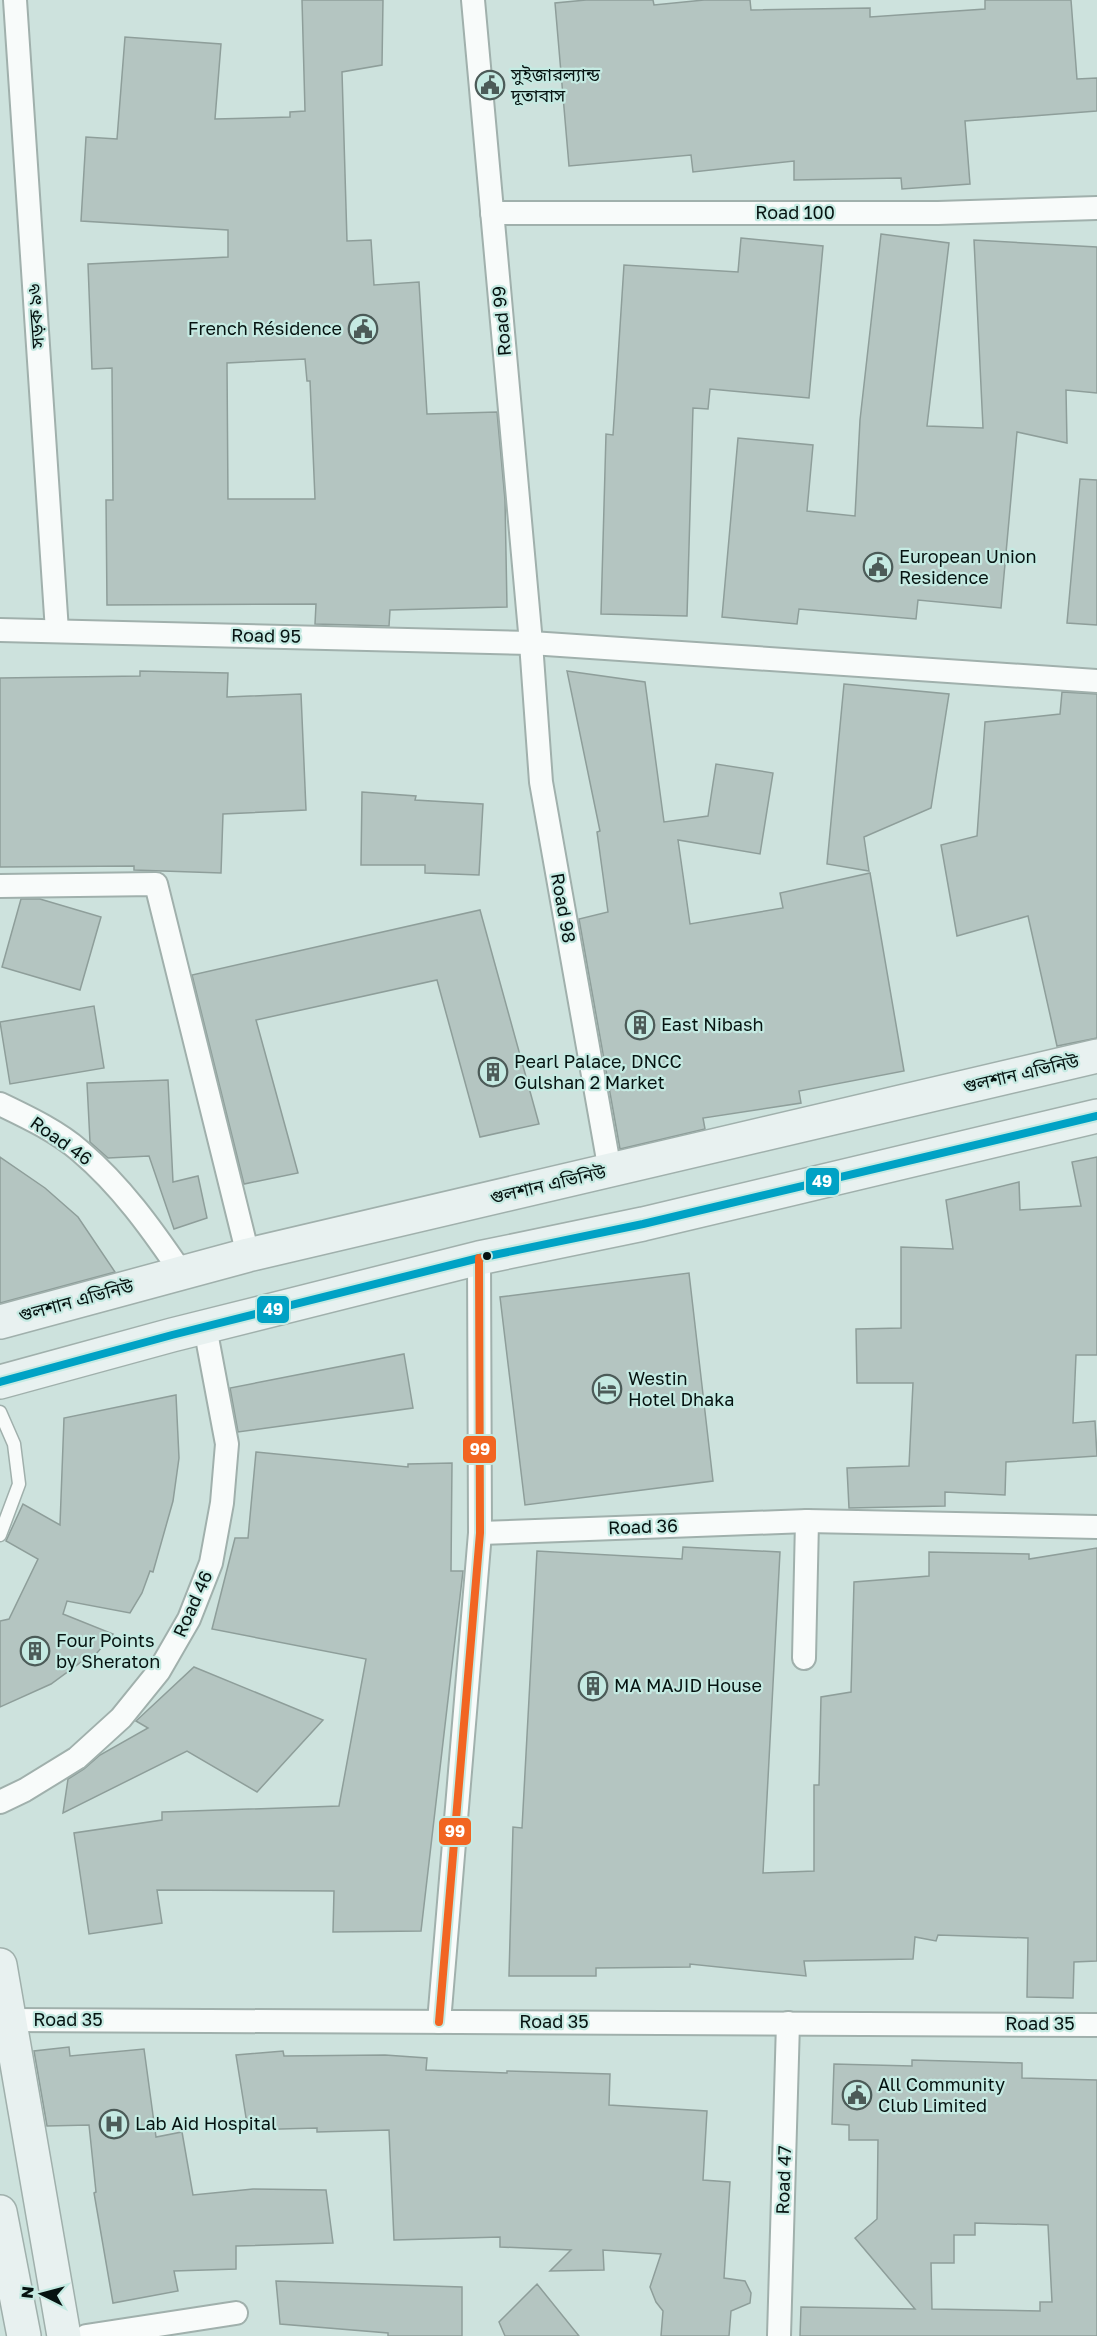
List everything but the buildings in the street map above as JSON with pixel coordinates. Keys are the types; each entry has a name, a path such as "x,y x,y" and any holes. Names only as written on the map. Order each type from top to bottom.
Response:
{"main road":[{"name":"গুলশান এভিনিউ","path":"0,1322 248,1255 1097,1056"},
{"path":"0,1382 205,1327 479,1258 643,1224 1097,1116"},
{"path":"0,1965 64,2336"},
{"path":"0,2212 24,2336"}],"street":[{"name":"সড়ক ৯৬","path":"15,0 57,631"},
{"name":"Road 99","path":"473,0 531,643"},
{"name":"Road 100","path":"492,213 938,213 1097,207"},
{"name":"Road 95","path":"0,630 531,643 1097,681"},
{"name":"Road 98","path":"531,643 541,782 610,1171"},
{"path":"0,886 156,884 248,1255"},
{"name":"Road 46","path":"0,1104 37,1122 79,1149 111,1179 151,1227 181,1272"},
{"path":"439,2022 480,1533 479,1258"},
{"name":"Road 46","path":"0,1802 25,1790 77,1758 121,1718 159,1671 189,1619 211,1563 222,1503 227,1444 218,1386 205,1327"},
{"path":"804,1658 807,1521"},
{"name":"Road 36","path":"480,1533 807,1521 1097,1527"},
{"name":"Road 35","path":"10,2020 1097,2025"},
{"name":"Road 47","path":"779,2336 788,2023"},
{"path":"86,2336 236,2313"}],"lane":[{"path":"0,1412 14,1444 19,1484 0,1535"}],"transit line":[{"name":"49","path":"0,1382 172,1335 479,1258 643,1224 1097,1116"},
{"name":"99","path":"439,2022 480,1533 479,1258"}],"place":[{"name":"সুইজারল্যান্ড দূতাবাস","path":"490,85"},
{"name":"French Résidence","path":"363,329"},
{"name":"European Union Residence","path":"878,567"},
{"name":"East Nibash","path":"640,1025"},
{"name":"Pearl Palace, DNCC Gulshan 2 Market","path":"493,1072"},
{"name":"Westin Hotel Dhaka","path":"607,1389"},
{"name":"Four Points by Sheraton","path":"35,1651"},
{"name":"MA MAJID House","path":"593,1686"},
{"name":"All Community Club Limited","path":"857,2095"},
{"name":"Lab Aid Hospital","path":"114,2124"}]}
